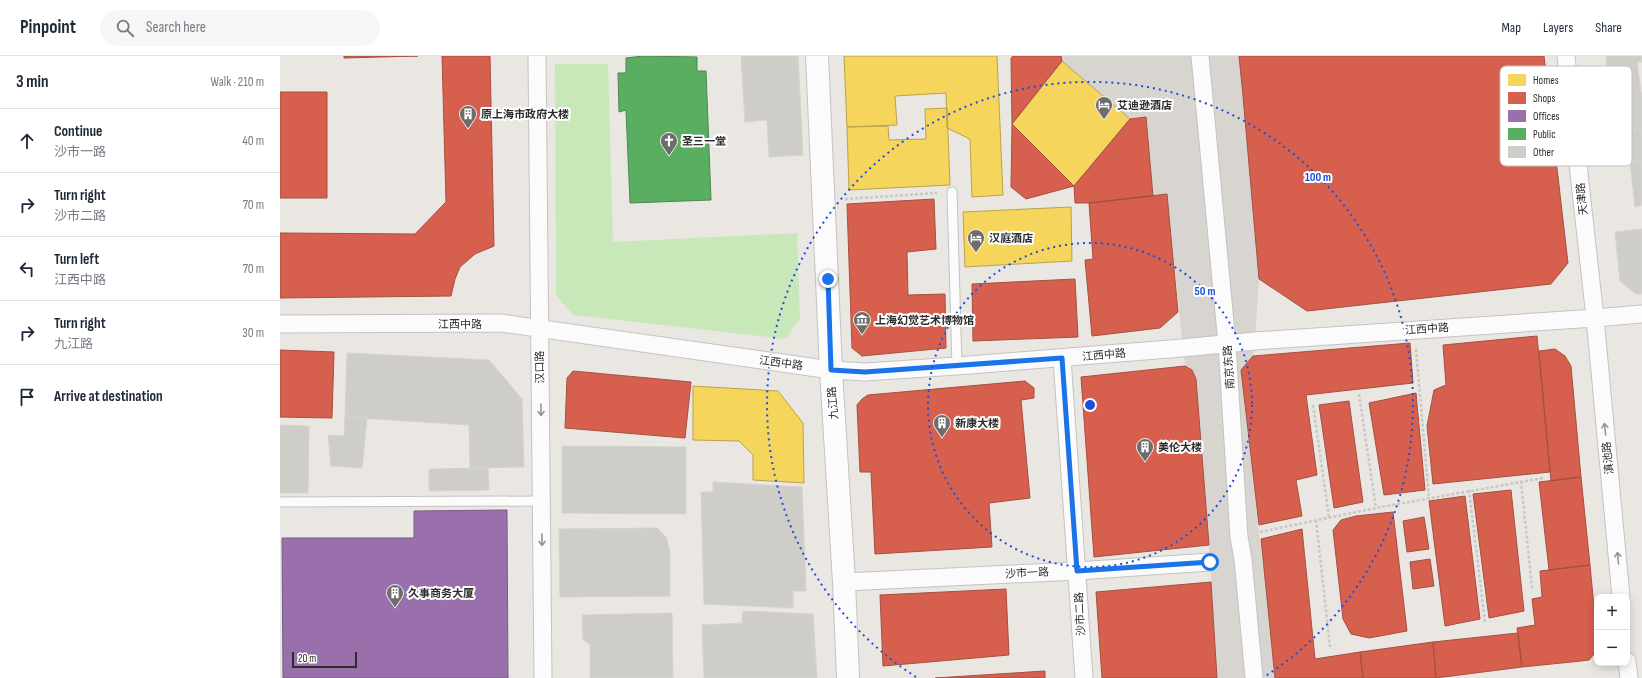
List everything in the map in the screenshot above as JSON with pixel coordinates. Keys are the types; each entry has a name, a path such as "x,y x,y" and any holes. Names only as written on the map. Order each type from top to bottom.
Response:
{"street":[{"name":"汉口路","path":"537,56 543,678"},
{"name":"九江路","path":"817,56 831,370 844,582 848,678"},
{"name":"南京东路","path":"1200,56 1227,344 1239,537 1243,559 1254,678"},
{"name":"天津路","path":"1566,56 1567,66"},
{"name":"天津路","path":"1578,166 1594,318"},
{"name":"江西中路","path":"280,324 501,323 831,370 865,372 1642,314"},
{"name":"滇池路","path":"1594,318 1621,594"},
{"name":"沙市二路","path":"1062,358 1084,678"},
{"name":"沙市一路","path":"844,582 1077,571 1210,562"},
{"path":"1627,666 1628,678"}],"lane":[{"path":"952,192 958,366"},
{"path":"280,502 542,501"}],"path":[{"path":"824,200 952,192"},
{"path":"1415,330 1429,498"},
{"path":"1359,394 1376,508"},
{"path":"1314,405 1329,517"},
{"path":"1260,532 1469,490 1543,478"},
{"path":"1521,482 1532,588"},
{"path":"1469,490 1485,622"},
{"path":"1316,520 1330,647"}],"green space":[{"path":"555,64 608,64 613,242 797,233 800,318 786,339 573,315 556,295"}],"shaded area":[{"path":"1061,56 1239,56 1259,279 1253,356 1241,371 1275,678 1217,678 1209,545 1196,379 1192,370 1185,366 1167,195 1153,196 1146,118 1130,119 1062,61"}],"building: Homes":[{"path":"844,56 997,56 1003,195 972,197 970,139 947,128 946,93 895,96 897,125 847,127"},
{"path":"1062,61 1130,119 1074,186 1012,124"},
{"path":"947,108 950,185 849,190 847,127 888,126 889,140 926,139 925,109"},
{"path":"1071,207 1072,261 965,267 963,212"},
{"path":"693,386 778,391 803,423 804,483 753,480 753,455 739,441 693,440"}],"building: Shops":[{"path":"344,56 418,56 344,58"},
{"name":"原上海市政府大楼","path":"442,56 490,56 494,246 475,254 460,267 455,279 451,296 280,298 280,233 415,234 446,202"},
{"path":"1013,56 1061,56 1062,61 1012,124 1011,58"},
{"path":"1239,56 1544,56 1545,66 1500,66 1500,166 1557,166 1568,263 1551,284 1307,311 1259,279"},
{"path":"280,92 327,92 327,198 280,198"},
{"path":"1146,117 1153,196 1089,203 1075,203 1074,186 1130,119"},
{"path":"1012,124 1074,186 1026,199 1011,187"},
{"path":"1167,194 1178,312 1160,328 1092,336 1085,260 1093,259 1089,203"},
{"path":"934,199 936,249 907,252 908,295 945,294 946,348 862,356 852,348 847,204"},
{"path":"1075,279 1078,337 973,341 972,284"},
{"path":"1537,336 1550,472 1433,484 1427,426 1434,390 1446,385 1443,345"},
{"path":"1410,343 1413,383 1306,395 1317,475 1296,480 1302,516 1259,525 1241,370 1253,356"},
{"path":"1555,349 1565,356 1571,366 1581,477 1551,481 1539,351"},
{"path":"280,350 334,352 332,418 280,417"},
{"name":"美伦大楼","path":"1185,366 1192,370 1196,379 1209,545 1094,557 1081,377"},
{"path":"573,371 691,382 685,438 565,428 567,378"},
{"name":"新康大楼","path":"1025,381 1034,388 1034,398 1021,400 1030,498 989,503 992,547 875,554 871,472 860,472 857,405 862,399 868,395"},
{"path":"1416,393 1425,490 1384,495 1369,403"},
{"path":"1349,401 1363,502 1334,508 1319,405"},
{"path":"1581,477 1590,565 1549,570 1539,482"},
{"path":"1511,490 1524,611 1489,618 1473,494"},
{"path":"1465,496 1480,619 1445,626 1429,501"},
{"path":"1393,512 1407,631 1369,638 1351,634 1343,619 1333,530 1341,520 1356,516"},
{"path":"1424,517 1429,549 1407,552 1403,521"},
{"path":"1302,529 1315,659 1360,652 1363,678 1275,678 1261,539"},
{"path":"1430,559 1434,586 1413,589 1410,562"},
{"path":"1590,565 1594,607 1594,654 1589,660 1522,667 1517,628 1535,625 1532,599 1542,597 1540,571"},
{"path":"1211,582 1217,678 1102,678 1096,592"},
{"path":"1006,589 1009,655 883,666 880,595"},
{"path":"1518,633 1522,667 1436,678 1433,642"},
{"path":"1433,642 1436,678 1363,678 1360,652"},
{"path":"1045,671 1045,678 935,678"}],"building: Offices":[{"name":"久事商务大厦","path":"507,510 508,678 283,678 282,538 414,538 414,511"}],"building: Public":[{"name":"圣三一堂","path":"643,56 697,57 697,71 706,71 711,200 630,203 626,110 619,112 618,73 626,73 626,58"}],"building: Other":[{"path":"741,56 798,56 803,155 769,157 767,120 745,122"},
{"path":"1606,56 1642,56 1642,62 1637,62 1642,93 1642,129 1632,130 1632,66 1607,66"},
{"path":"1642,129 1642,161 1632,162 1632,130"},
{"path":"1642,161 1642,205 1635,207 1630,166 1632,166 1632,162"},
{"path":"1642,229 1642,294 1636,294 1620,281 1615,232"},
{"path":"347,353 489,360 522,399 524,467 470,468 469,425 345,416"},
{"path":"345,416 367,419 362,468 331,466 328,435 344,436"},
{"path":"280,425 309,426 308,493 280,493"},
{"path":"562,446 686,447 686,514 562,513"},
{"path":"488,468 489,490 429,491 429,469"},
{"path":"713,482 802,487 806,591 793,591 793,608 704,604 701,492 713,492"},
{"path":"657,528 666,537 670,552 670,596 560,597 559,529"},
{"path":"743,611 813,614 817,678 704,678 702,625 742,623"},
{"path":"672,613 673,678 590,678 590,644 583,640 582,615"}],"place":[{"name":"艾迪逊酒店","path":"1104,120"},
{"name":"原上海市政府大楼","path":"468,129"},
{"name":"圣三一堂","path":"669,156"},
{"name":"汉庭酒店","path":"976,253"},
{"name":"上海幻觉艺术博物馆","path":"862,335"},
{"name":"新康大楼","path":"942,438"},
{"name":"美伦大楼","path":"1145,462"},
{"name":"久事商务大厦","path":"395,608"}],"route":[{"path":"828,279 831,370 865,372 1062,358 1077,571 1210,562"}]}
